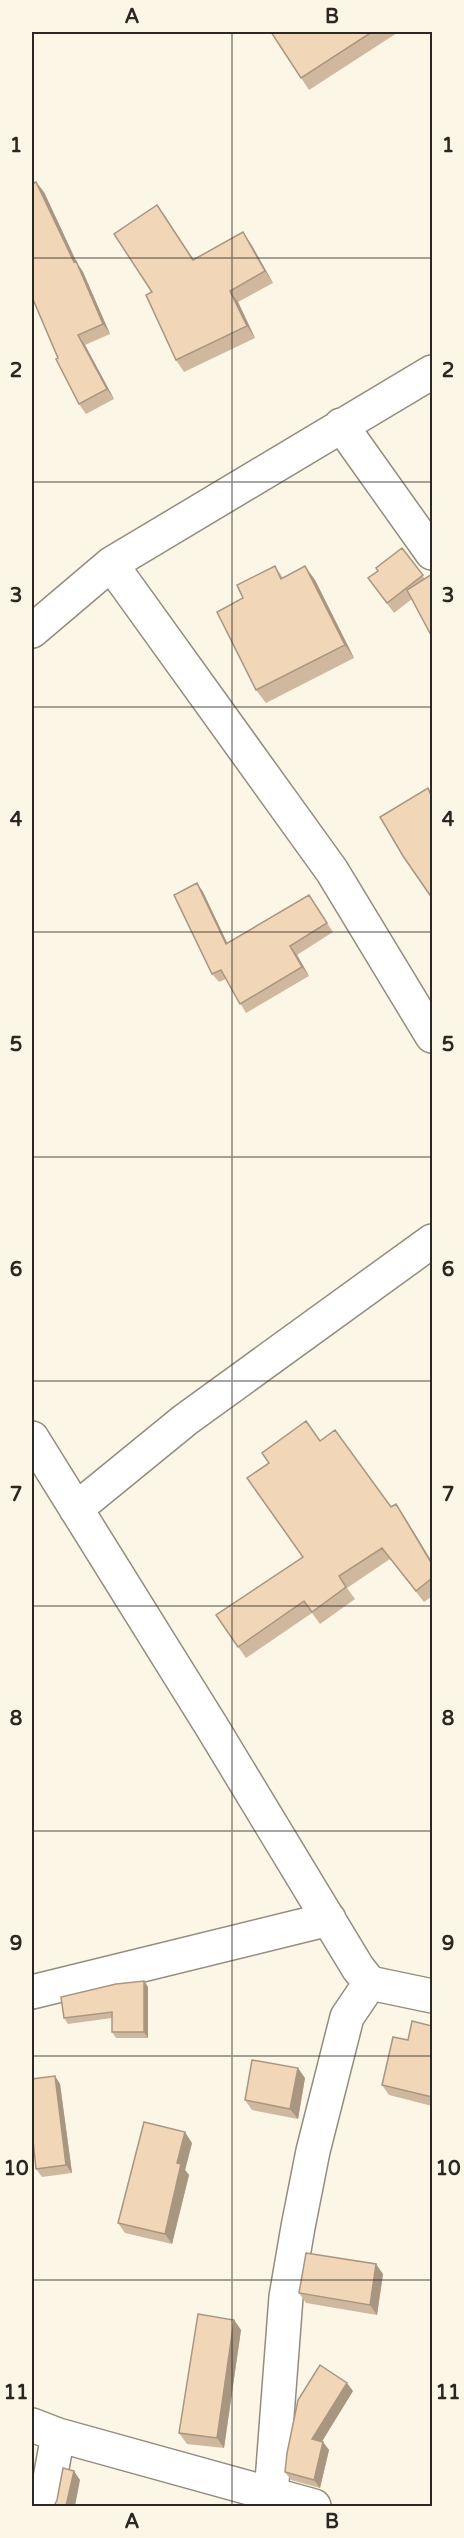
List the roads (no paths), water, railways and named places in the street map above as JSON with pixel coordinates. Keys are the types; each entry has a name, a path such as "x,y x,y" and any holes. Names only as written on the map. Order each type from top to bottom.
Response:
{"street":[{"path":"32,631 111,564 432,372"},
{"path":"341,425 432,553"},
{"path":"111,564 332,871 432,1036"},
{"path":"76,1509 185,1420 432,1241"},
{"path":"32,1438 358,1968 370,1983 432,1996"},
{"path":"32,1992 329,1919"},
{"path":"271,2495 286,2297 298,2227 313,2151 348,2018 370,1983"},
{"path":"45,2506 45,2430 314,2506"}]}
